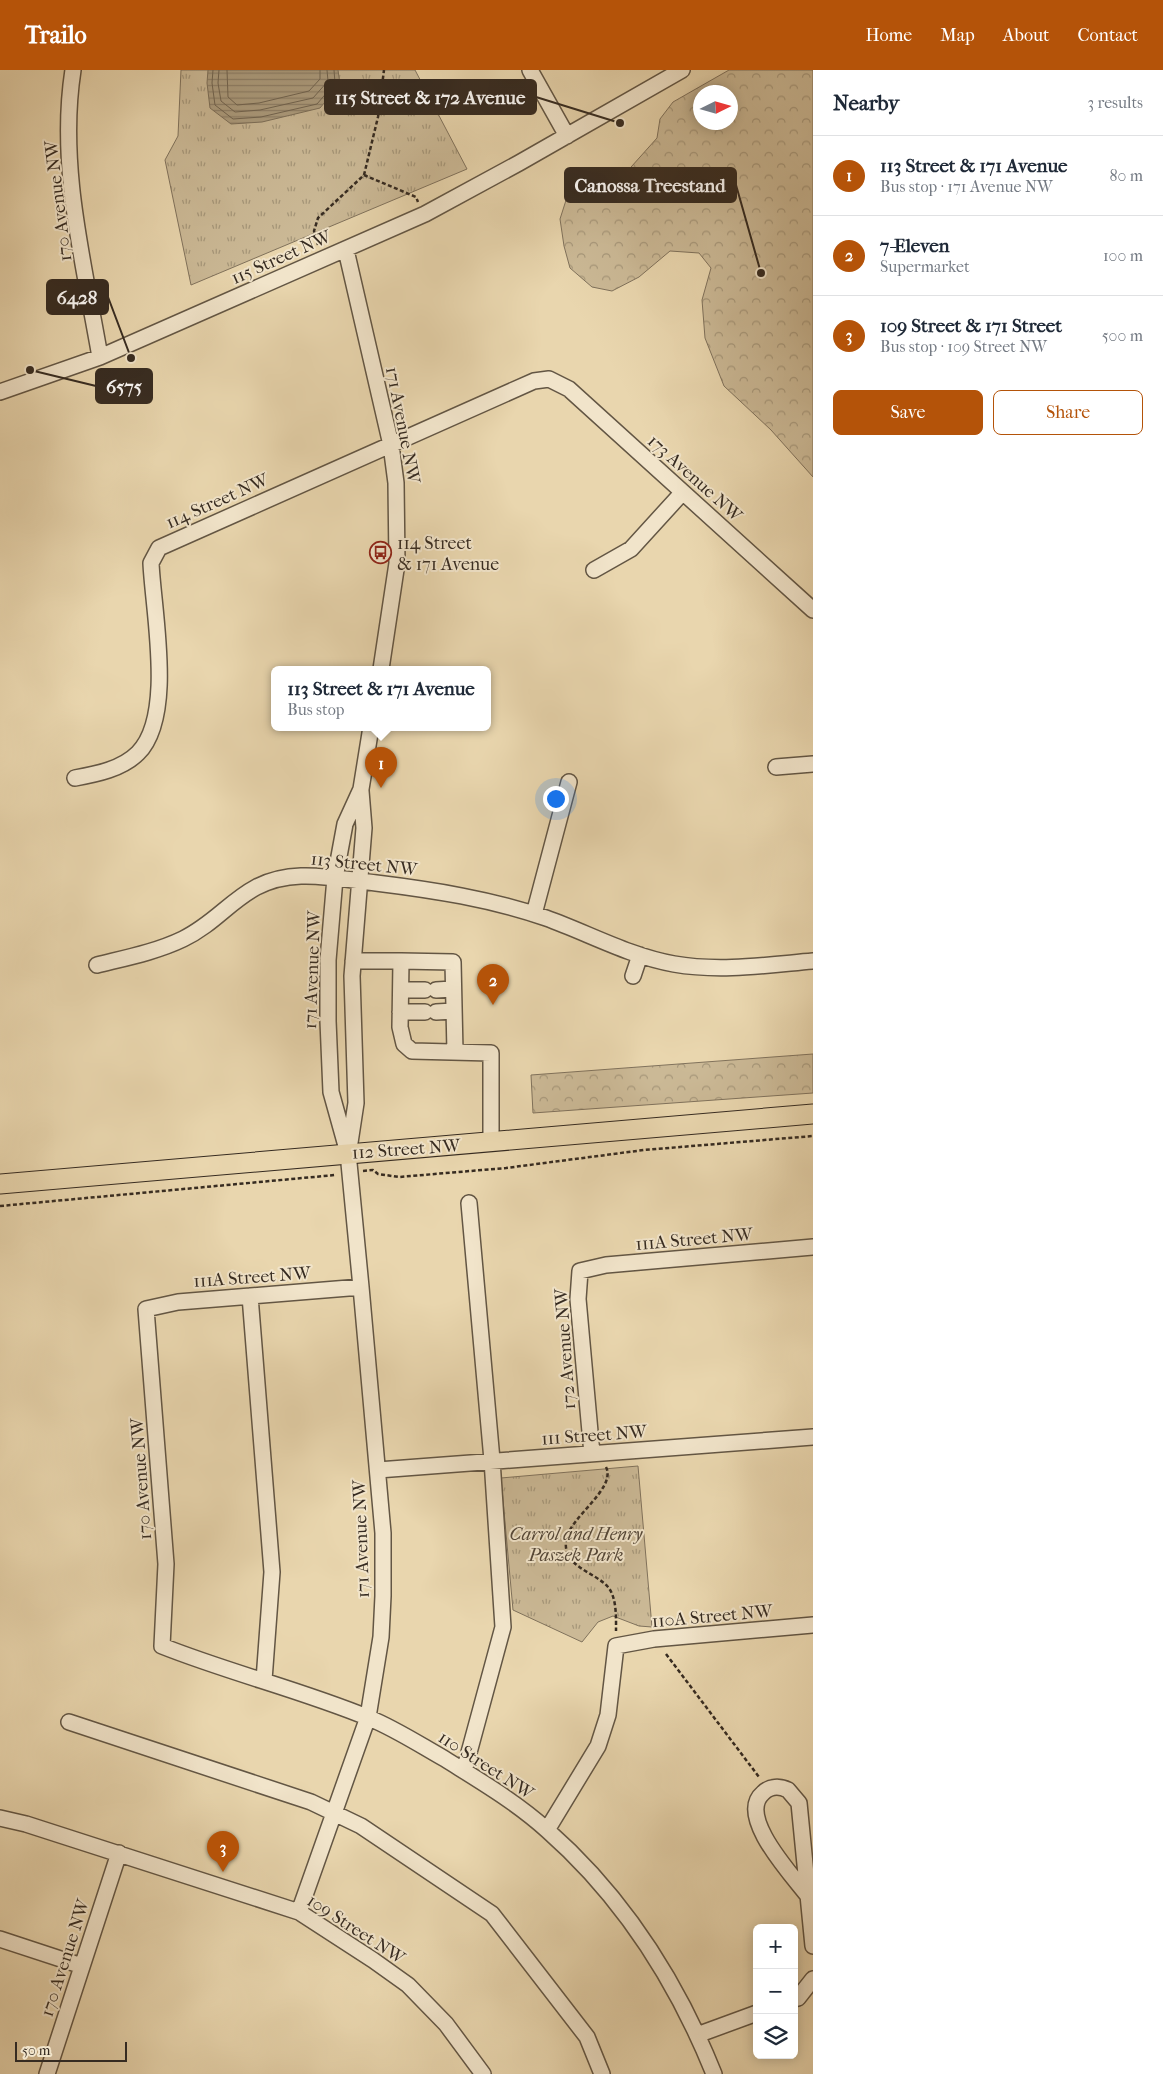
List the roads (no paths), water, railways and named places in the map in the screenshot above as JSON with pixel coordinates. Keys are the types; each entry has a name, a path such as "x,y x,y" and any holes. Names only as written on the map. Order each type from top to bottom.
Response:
{"main road":[{"name":"112 Street NW","path":"0,1184 813,1114"}],"street":[{"name":"170 Avenue NW","path":"73,70 68,110 70,177 100,357"},
{"path":"530,70 567,136"},
{"name":"115 Street NW","path":"0,392 100,357 425,214 682,70"},
{"name":"171 Avenue NW","path":"346,250 391,445 397,502 397,563 381,666"},
{"name":"114 Street NW","path":"76,778 101,772 125,762 145,746 151,733 159,674 151,563 159,548 526,384 549,379"},
{"name":"173 Avenue NW","path":"549,379 569,389 813,610"},
{"path":"594,570 631,549 682,493"},
{"name":"171 Avenue NW","path":"348,1153 356,1103 353,1036 353,961 364,828 361,789 370,731"},
{"path":"776,767 813,764"},
{"path":"534,914 569,782"},
{"name":"171 Avenue NW","path":"299,1912 368,1717 381,1637 384,1596 384,1533 362,1287 348,1153 331,1092 330,1074 328,960 335,878 346,824 361,789"},
{"name":"113 Street NW","path":"97,966 163,947 183,939 206,925 245,892 257,886 301,876 335,878 439,891 534,914 640,955 673,964 715,968 813,961"},
{"path":"633,976 640,955"},
{"path":"353,961 452,962 455,1052"},
{"path":"401,962 400,1012 404,1044 412,1051 491,1053 492,1142"},
{"path":"400,990 453,989"},
{"path":"400,1012 454,1011"},
{"path":"464,1771 503,1627 492,1460 469,1203"},
{"name":"111A Street NW","path":"580,1272 606,1265 813,1247"},
{"name":"172 Avenue NW","path":"580,1272 578,1299 592,1454"},
{"name":"111A Street NW","path":"146,1309 178,1302 362,1287"},
{"path":"250,1296 272,1572 264,1680"},
{"name":"170 Avenue NW","path":"146,1309 166,1564 162,1646"},
{"name":"111 Street NW","path":"378,1470 813,1436"},
{"name":"110A Street NW","path":"547,1830 561,1810 598,1746 608,1715 616,1646 654,1639 813,1625"},
{"name":"110 Street NW","path":"162,1646 368,1717 389,1727 464,1771 510,1801 547,1830 592,1874 631,1922 667,1977 697,2036"},
{"path":"69,1722 335,1811 361,1826 492,1914 587,2037 602,2074"},
{"path":"808,1896 765,1840 757,1819 755,1813 757,1800 768,1789 778,1787 788,1790 799,1803 813,1946"},
{"name":"109 Street NW","path":"0,1818 26,1824 299,1912 352,1945 408,1985 446,2024 483,2074"},
{"name":"170 Avenue NW","path":"47,2074 118,1853"},
{"path":"0,1939 82,1966"},
{"path":"798,1998 813,1979"},
{"path":"714,2074 697,2036 754,2014"}],"water":[{"path":"208,70 338,70 340,84 320,108 262,122 231,124 210,108 207,83"}],"place":[{"name":"115 Street & 172 Avenue","path":"620,123"},
{"name":"Canossa Treestand","path":"761,273"},
{"name":"6428","path":"131,358"},
{"name":"6575","path":"30,370"},
{"name":"114 Street & 171 Avenue","path":"381,553"},
{"name":"113 Street & 171 Avenue","path":"381,788"},
{"name":"7-Eleven","path":"493,1005"},
{"name":"109 Street & 171 Street","path":"223,1872"}],"park label":[{"name":"Carrol and Henry Paszek Park","path":"576,1544"}]}
